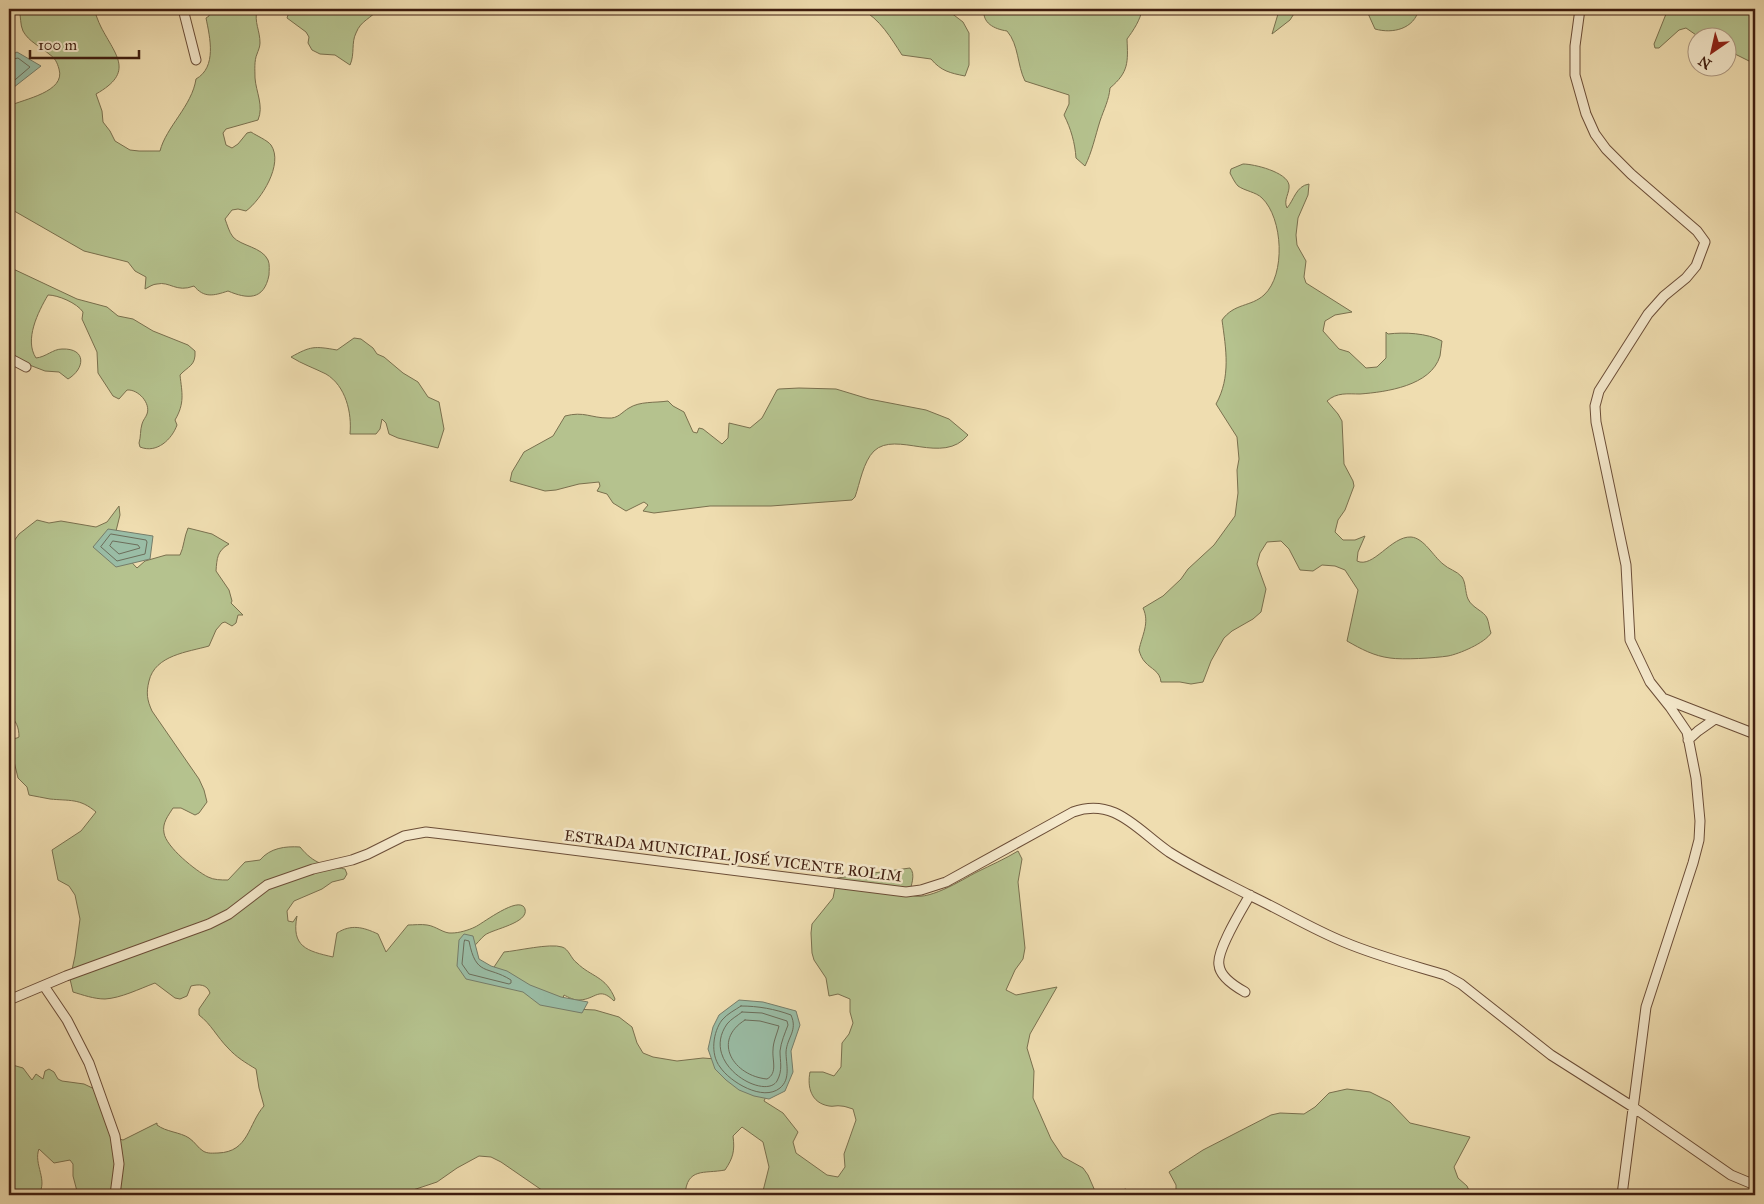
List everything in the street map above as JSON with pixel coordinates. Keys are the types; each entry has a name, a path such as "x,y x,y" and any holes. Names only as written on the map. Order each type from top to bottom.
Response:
{"street":[{"path":"183,9 196,60"},
{"path":"1580,9 1575,46 1575,75 1586,114 1595,134 1606,149 1631,174 1689,223 1705,242 1696,266 1648,314 1599,391 1595,406 1596,422 1626,566 1630,640 1650,682 1687,732 1696,778 1700,822 1699,840 1646,1007 1622,1195"},
{"path":"9,358 26,367"},
{"path":"1662,698 1755,734"},
{"path":"1688,740 1715,719"},
{"name":"ESTRADA MUNICIPAL JOSÉ VICENTE ROLIM","path":"9,1000 209,924 229,914 267,885 313,869 352,860 413,833 426,832 460,836 906,892 921,890 946,882 1073,812 1097,807 1124,817 1169,852 1208,874 1343,942 1446,975 1461,984 1551,1054 1633,1107 1731,1175 1755,1185"},
{"path":"1245,992 1224,977 1219,966 1219,958 1229,934 1250,895"},
{"path":"44,986 67,1020 89,1063 115,1136 119,1164 115,1195"}],"shaded area":[{"path":"19,9 94,9 119,63 119,71 115,78 108,86 96,94 102,111 103,122 115,141 130,150 160,151 168,133 190,98 196,79 203,74 207,67 210,43 206,18 209,16 210,9 257,9 256,18 260,43 255,60 255,78 260,115 258,120 226,129 223,133 226,145 232,148 247,133 251,132 269,143 274,153 273,171 258,199 246,211 232,210 225,219 233,237 241,243 261,252 268,260 269,275 267,283 259,294 242,296 228,291 209,295 201,293 194,286 178,288 166,284 154,284 145,289 146,277 135,271 128,262 84,251 9,208 8,167 14,145 13,134 9,125 9,106 42,94 56,84 59,77 57,62 25,35 21,26"},
{"path":"290,9 378,9 358,29 350,65 335,55 320,54 312,50 308,43 309,37 306,32 287,18"},
{"path":"861,9 946,9 963,22 969,33 969,65 965,76 946,71 931,59 902,55 879,23"},
{"path":"984,9 1142,9 1134,29 1127,39 1127,60 1124,72 1110,88 1092,150 1085,166 1076,158 1072,136 1064,115 1069,104 1069,95 1025,81 1014,42 1007,31 993,27 987,22"},
{"path":"1278,9 1297,9 1290,20 1272,34 1278,14"},
{"path":"1366,9 1419,9 1413,21 1408,25 1389,31 1375,29"},
{"path":"1668,9 1755,9 1755,64 1736,54 1736,28 1686,28 1679,30 1659,48 1655,48 1654,44"},
{"path":"1243,164 1255,165 1269,170 1283,176 1287,180 1289,188 1286,202 1287,208 1298,190 1309,184 1308,195 1298,218 1297,245 1306,261 1304,277 1306,283 1352,312 1335,315 1325,321 1323,331 1339,349 1349,352 1366,368 1377,367 1386,358 1386,332 1388,334 1408,333 1423,335 1442,341 1440,356 1435,366 1418,381 1394,389 1339,395 1327,401 1342,421 1344,464 1354,486 1345,510 1338,520 1335,532 1343,540 1355,540 1365,536 1358,552 1357,561 1363,562 1376,557 1396,541 1411,537 1424,544 1439,561 1458,573 1462,577 1470,602 1487,618 1491,633 1483,641 1471,648 1448,656 1402,659 1379,656 1352,644 1347,641 1358,590 1345,570 1335,566 1322,565 1313,571 1300,570 1289,549 1281,541 1267,542 1260,553 1257,564 1266,589 1261,612 1224,638 1211,661 1203,682 1191,684 1161,682 1157,673 1141,656 1139,650 1146,624 1143,608 1163,596 1181,579 1188,569 1214,545 1235,516 1239,459 1237,437 1216,404 1221,394 1226,373 1226,352 1222,320 1237,308 1254,302 1264,295 1271,286 1279,261 1278,232 1269,207 1260,196 1238,186 1230,173 1231,169"},
{"path":"9,267 77,299 107,307 118,316 133,319 153,331 188,345 195,351 193,363 180,375 182,403 175,420 177,425 168,440 158,447 146,449 140,447 141,426 147,414 147,405 139,394 131,390 127,390 119,399 113,396 98,373 97,352 82,319 83,312 72,303 62,298 48,295 40,309 31,343 36,358 59,349 76,352 81,360 78,370 74,375 68,379 59,372 45,371 9,353"},
{"path":"354,338 361,339 373,348 377,354 418,382 428,397 439,402 444,429 438,448 389,434 386,423 382,419 380,429 376,434 350,434 349,409 338,385 326,374 291,357 313,348 337,350"},
{"path":"799,388 836,389 869,399 926,410 949,419 968,435 958,444 946,448 894,444 883,446 874,451 867,461 855,497 852,500 771,506 710,506 654,513 643,511 648,505 644,502 626,511 613,503 607,494 597,491 600,486 599,482 545,491 510,481 512,472 524,452 553,436 565,416 582,414 611,418 638,404 668,401 684,412 693,432 697,433 699,428 703,429 722,444 728,438 729,423 750,428 762,418 777,390"},
{"path":"119,506 120,515 114,539 121,551 137,568 145,561 166,555 180,555 188,528 212,534 229,544 218,555 216,571 229,590 231,603 243,615 238,615 236,623 232,626 225,622 222,623 216,630 209,646 182,653 165,660 152,672 149,681 147,696 152,711 199,779 207,802 199,813 195,815 181,808 173,808 167,817 164,833 170,845 182,858 203,874 215,879 228,880 245,862 260,860 273,850 289,847 300,847 315,861 345,869 347,874 344,879 332,882 322,889 294,901 287,911 288,921 293,922 297,916 296,935 303,946 309,950 333,957 337,933 347,928 357,928 378,934 386,952 408,925 427,925 449,933 458,932 475,927 509,907 522,905 525,909 525,914 522,918 485,935 472,948 488,976 504,952 550,946 564,948 582,968 603,981 615,999 614,1001 605,994 597,994 578,1000 564,995 563,998 574,1009 595,1010 619,1017 632,1027 637,1043 643,1053 653,1057 677,1061 703,1058 716,1059 769,1090 764,1101 783,1113 798,1132 793,1142 796,1153 827,1175 838,1177 845,1167 844,1154 856,1120 853,1109 842,1106 829,1106 818,1102 812,1094 809,1083 810,1072 823,1072 834,1076 841,1067 842,1043 849,1034 853,1023 850,1012 850,999 838,994 829,996 826,978 814,960 812,953 812,924 833,898 837,878 910,868 913,877 909,894 924,896 944,889 1018,851 1022,859 1018,882 1025,948 1023,959 1015,970 1006,990 1016,995 1057,987 1030,1034 1027,1048 1034,1071 1033,1098 1051,1139 1063,1157 1083,1168 1095,1191 1103,1194 1126,1189 1130,1195 762,1195 769,1167 763,1142 742,1127 733,1136 733,1154 725,1170 704,1172 693,1176 686,1186 685,1195 549,1195 501,1162 491,1157 479,1156 437,1182 398,1195 78,1195 73,1176 73,1164 70,1160 54,1163 39,1149 38,1161 42,1184 38,1195 9,1195 9,1064 23,1068 32,1080 36,1074 43,1079 45,1071 49,1069 62,1081 84,1084 105,1094 112,1137 123,1140 157,1123 157,1125 169,1131 189,1138 205,1152 218,1153 228,1151 236,1148 247,1136 264,1106 256,1069 231,1051 199,1015 199,1009 210,993 205,986 191,986 187,996 180,999 175,998 155,983 124,995 105,999 93,998 73,992 70,979 80,919 75,895 69,886 58,880 52,850 81,831 96,812 79,802 29,795 27,787 18,778 12,753 9,750 11,739 19,737 17,724 9,714 9,548 19,534 37,520 49,523 61,521 96,527 107,522"},
{"path":"1347,1089 1370,1092 1390,1102 1410,1123 1470,1137 1454,1167 1458,1178 1467,1186 1471,1195 1176,1195 1176,1185 1169,1172 1203,1150 1271,1115 1280,1113 1304,1114 1315,1107 1329,1093"}],"water":[{"path":"17,52 41,66 9,91 9,56"},
{"path":"108,529 153,536 150,559 116,567 93,547"},
{"path":"464,934 473,936 479,959 491,966 507,971 530,985 561,997 588,1002 582,1013 540,1005 523,992 466,979 457,966 459,940"},
{"path":"739,1000 763,1002 796,1011 800,1025 791,1051 793,1072 785,1091 769,1099 739,1090 726,1080 715,1069 708,1049 713,1027 719,1015"}]}
